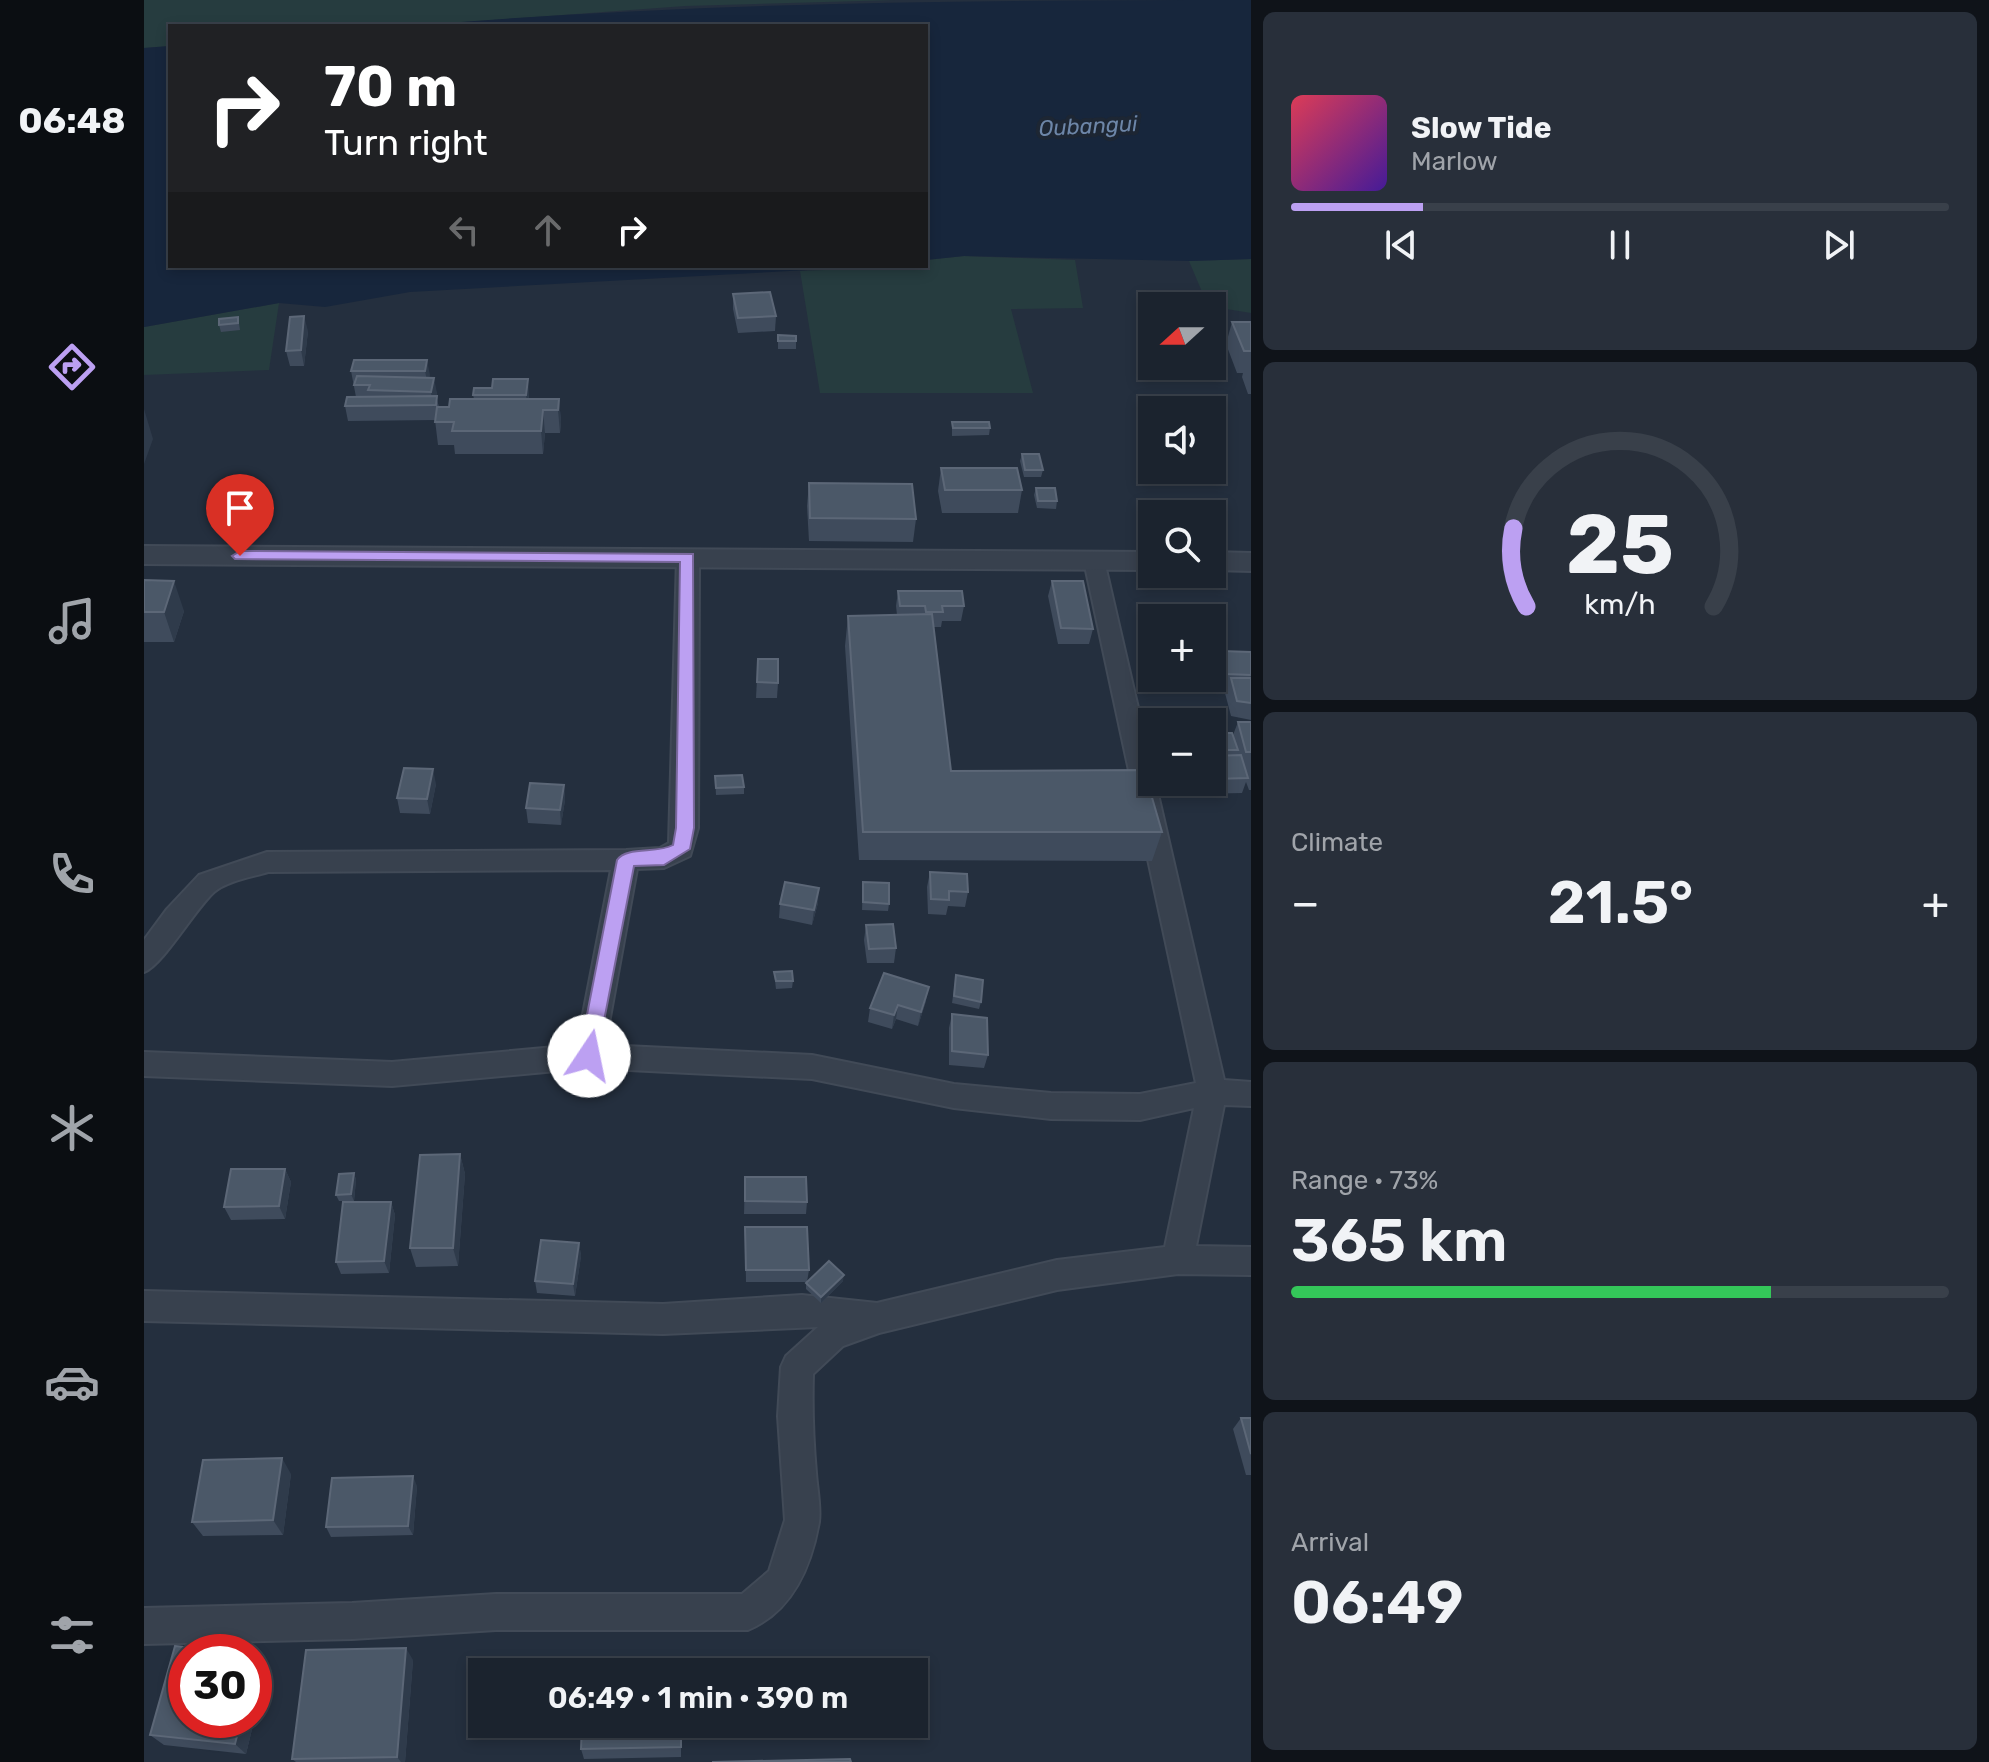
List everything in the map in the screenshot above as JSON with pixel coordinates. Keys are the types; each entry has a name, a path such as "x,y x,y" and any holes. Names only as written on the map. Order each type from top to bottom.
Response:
{"street":[{"path":"144,555 1138,561"},
{"path":"144,961 176,916 208,882 267,862 626,860 664,858 681,849 685,828 688,557"},
{"path":"1095,561 1212,1092 1178,1260"},
{"path":"1226,561 1251,562"},
{"path":"589,1056 626,860"},
{"path":"144,1064 392,1074 589,1056 812,1067 954,1096 1051,1106 1140,1107 1212,1092 1251,1094"},
{"path":"144,1626 352,1621 496,1612 748,1612 783,1582 802,1520 795,1416 797,1367 832,1335 877,1318 1057,1275 1178,1260 1251,1261"},
{"path":"144,1306 663,1319 802,1310 877,1318"}],"green space":[{"path":"144,0 896,0 685,6 439,24 168,24 168,46 144,48"},
{"path":"964,256 1075,260 1083,308 1011,309 1033,393 820,393 800,271 928,268 928,260"},
{"path":"1251,259 1251,313 1226,309 1226,292 1202,292 1189,261"},
{"path":"279,303 269,370 144,375 144,327"}],"water":[{"name":"Oubangui","path":"1251,0 1251,259 1189,261 964,256 928,260 928,24 438,24 727,7"},
{"path":"168,46 168,268 844,268 410,292 325,307 279,303 144,327 144,48"}],"building":[{"path":"770,292 776,316 738,318 733,294"},
{"path":"304,316 301,350 286,351 290,317"},
{"path":"238,317 238,323 219,325 219,319"},
{"path":"1232,322 1251,322 1251,351 1244,351"},
{"path":"778,335 796,336 796,341 778,341"},
{"path":"354,360 427,360 425,371 351,371"},
{"path":"357,376 434,378 431,392 368,390 370,385 354,385"},
{"path":"493,379 528,379 526,395 473,395 474,388 492,388"},
{"path":"437,396 436,405 345,406 347,397"},
{"path":"450,399 559,399 558,410 543,410 541,431 452,431 454,422 435,422 437,407 449,407"},
{"path":"952,422 989,422 990,428 953,428"},
{"path":"1022,454 1039,454 1043,470 1025,470"},
{"path":"941,468 1017,468 1022,490 945,490"},
{"path":"809,483 912,484 916,519 810,518"},
{"path":"1036,488 1055,488 1057,501 1038,501"},
{"path":"144,580 174,581 164,612 144,612"},
{"path":"1052,581 1083,581 1093,629 1061,628"},
{"path":"898,591 962,591 964,606 942,606 943,612 926,612 925,606 900,606"},
{"path":"932,614 951,771 1138,770 1138,796 1152,796 1162,832 863,832 848,616"},
{"path":"1226,651 1251,652 1251,675 1226,674"},
{"path":"758,659 778,659 778,683 757,682"},
{"path":"1231,678 1251,678 1251,703 1237,701"},
{"path":"1238,722 1251,722 1251,752 1246,752"},
{"path":"1226,733 1232,733 1238,750 1226,750"},
{"path":"1241,755 1248,778 1226,779 1226,756"},
{"path":"404,768 433,769 427,799 397,798"},
{"path":"742,775 744,787 716,788 715,776"},
{"path":"530,783 564,785 560,810 526,808"},
{"path":"930,872 967,874 968,892 949,891 949,900 931,899"},
{"path":"785,882 819,888 814,910 780,904"},
{"path":"863,882 889,883 889,904 863,902"},
{"path":"893,924 896,948 869,949 866,925"},
{"path":"792,971 793,981 776,981 774,972"},
{"path":"884,973 929,987 921,1012 898,1005 894,1015 870,1008"},
{"path":"956,975 983,980 981,1002 954,996"},
{"path":"952,1014 987,1018 988,1055 952,1051"},
{"path":"460,1154 453,1248 410,1248 420,1155"},
{"path":"231,1169 285,1169 279,1206 224,1207"},
{"path":"354,1173 351,1194 336,1195 339,1174"},
{"path":"745,1177 806,1177 807,1202 745,1201"},
{"path":"343,1202 391,1202 384,1261 336,1262"},
{"path":"745,1227 807,1227 809,1270 746,1270"},
{"path":"541,1240 579,1243 573,1284 535,1281"},
{"path":"829,1261 844,1275 821,1297 806,1283"},
{"path":"1241,1418 1251,1418 1251,1454"},
{"path":"282,1458 273,1520 192,1522 203,1460"},
{"path":"413,1476 408,1526 326,1527 332,1478"},
{"path":"406,1648 397,1757 292,1759 306,1650"},
{"path":"168,1671 168,1737 150,1735"},
{"path":"178,1738 236,1738 235,1744"},
{"path":"581,1738 681,1738 681,1747 581,1749"},
{"path":"850,1759 851,1762 712,1762"}],"route":[{"path":"240,556 688,557 685,828 681,849 664,858 626,860 589,1056"}]}
